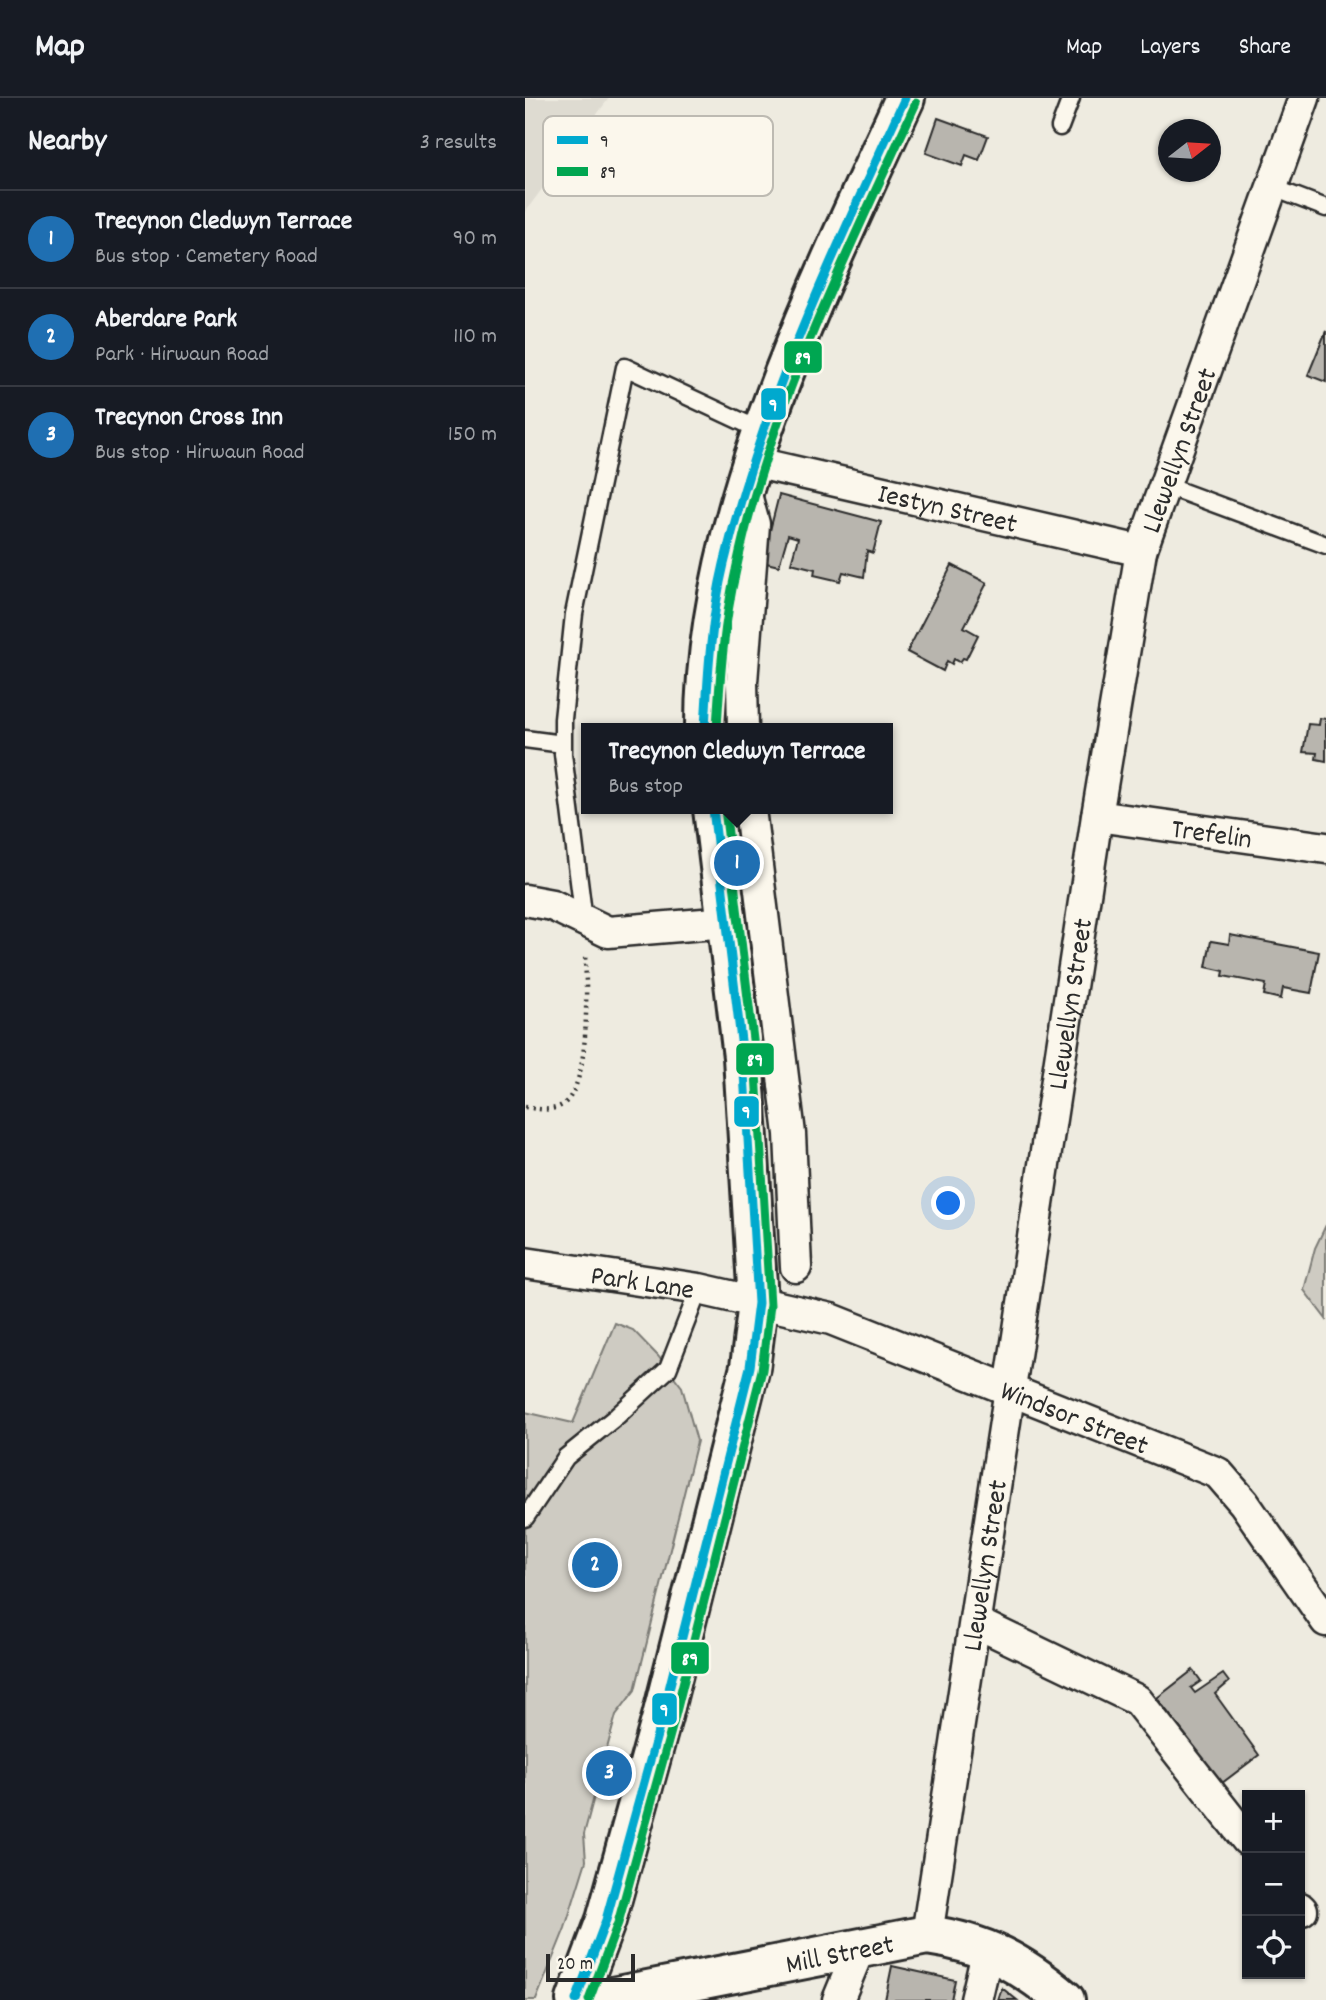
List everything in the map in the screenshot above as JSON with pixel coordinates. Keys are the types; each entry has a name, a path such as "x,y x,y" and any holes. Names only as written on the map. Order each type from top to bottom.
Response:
{"main road":[{"path":"705,723 705,672 718,593 754,462 809,309 905,98"},
{"path":"576,2000 606,1920 662,1717 750,1367 758,1303 743,1057 714,814"},
{"name":"Mill Street","path":"597,2000 927,1935 965,1940 988,1949 1034,1975 1065,2000"}],"street":[{"name":"Llewellyn Street","path":"927,1935 977,1623 1097,816 1141,551 1304,98"},
{"name":"Iestyn Street","path":"754,462 1141,551"},
{"path":"743,723 742,682 754,524 754,462"},
{"path":"751,814 788,1112 796,1266"},
{"name":"Trefelin","path":"1097,816 1326,848"},
{"path":"525,900 552,905 608,932 727,922"},
{"path":"752,1175 792,1167"},
{"name":"Park Lane","path":"525,1263 699,1289 758,1303"},
{"name":"Windsor Street","path":"758,1303 831,1319 1218,1473 1244,1503 1326,1621"},
{"path":"977,1623 1137,1700 1242,1834"},
{"path":"838,2000 860,1947"},
{"path":"976,2000 988,1949"}],"lane":[{"path":"1060,127 1072,98"},
{"path":"1271,187 1326,208"},
{"path":"584,921 563,744 574,614 625,366 754,462"},
{"path":"1164,485 1326,545"},
{"path":"525,739 563,744"},
{"path":"525,1518 566,1457 617,1416 668,1369 699,1289"}],"path":[{"path":"525,1107 553,1109 562,1106 573,1092 586,1014 584,921"}],"shaded area":[{"path":"525,98 609,98 596,116 543,116 543,188 525,212"},
{"path":"1326,1225 1326,1319 1304,1290 1315,1248"},
{"path":"615,1323 633,1330 682,1387 697,1441 635,1690 616,1715 584,1834 586,1861 565,1928 536,2000 525,2000 525,1412 573,1423"}],"building":[{"path":"938,118 988,136 979,160 966,155 962,166 926,153"},
{"path":"1326,331 1326,382 1308,375"},
{"path":"779,495 881,522 873,553 867,551 864,577 843,572 840,581 814,575 815,569 791,563 798,538 788,535 779,566 762,562"},
{"path":"952,565 987,583 964,627 978,635 966,659 963,658 960,662 954,659 952,664 947,661 943,671 907,652"},
{"path":"1320,718 1326,719 1326,761 1316,759 1317,753 1303,752 1308,724 1319,725"},
{"path":"1230,935 1319,952 1311,993 1283,988 1281,999 1264,995 1266,984 1223,976 1224,971 1206,967 1211,941 1229,944"},
{"path":"1193,1670 1201,1681 1191,1688 1195,1693 1223,1674 1229,1682 1215,1694 1259,1755 1222,1783 1157,1698"},
{"path":"892,1966 955,1980 951,2000 885,2000"},
{"path":"1002,1988 1017,2000 998,2000"}],"transit line":[{"name":"9","path":"705,723 716,605 740,503 780,385 803,327 905,98"},
{"name":"89","path":"717,723 728,609 751,509 769,449 813,332 916,103"},
{"name":"9","path":"576,2000 606,1920 662,1717 750,1367 758,1303 743,1057 714,814"},
{"name":"89","path":"589,2000 618,1923 674,1720 762,1370 770,1305 755,1056 726,814"}],"place":[{"name":"Trecynon Cledwyn Terrace","path":"737,863"},
{"name":"Aberdare Park","path":"595,1565"},
{"name":"Trecynon Cross Inn","path":"609,1773"}]}
